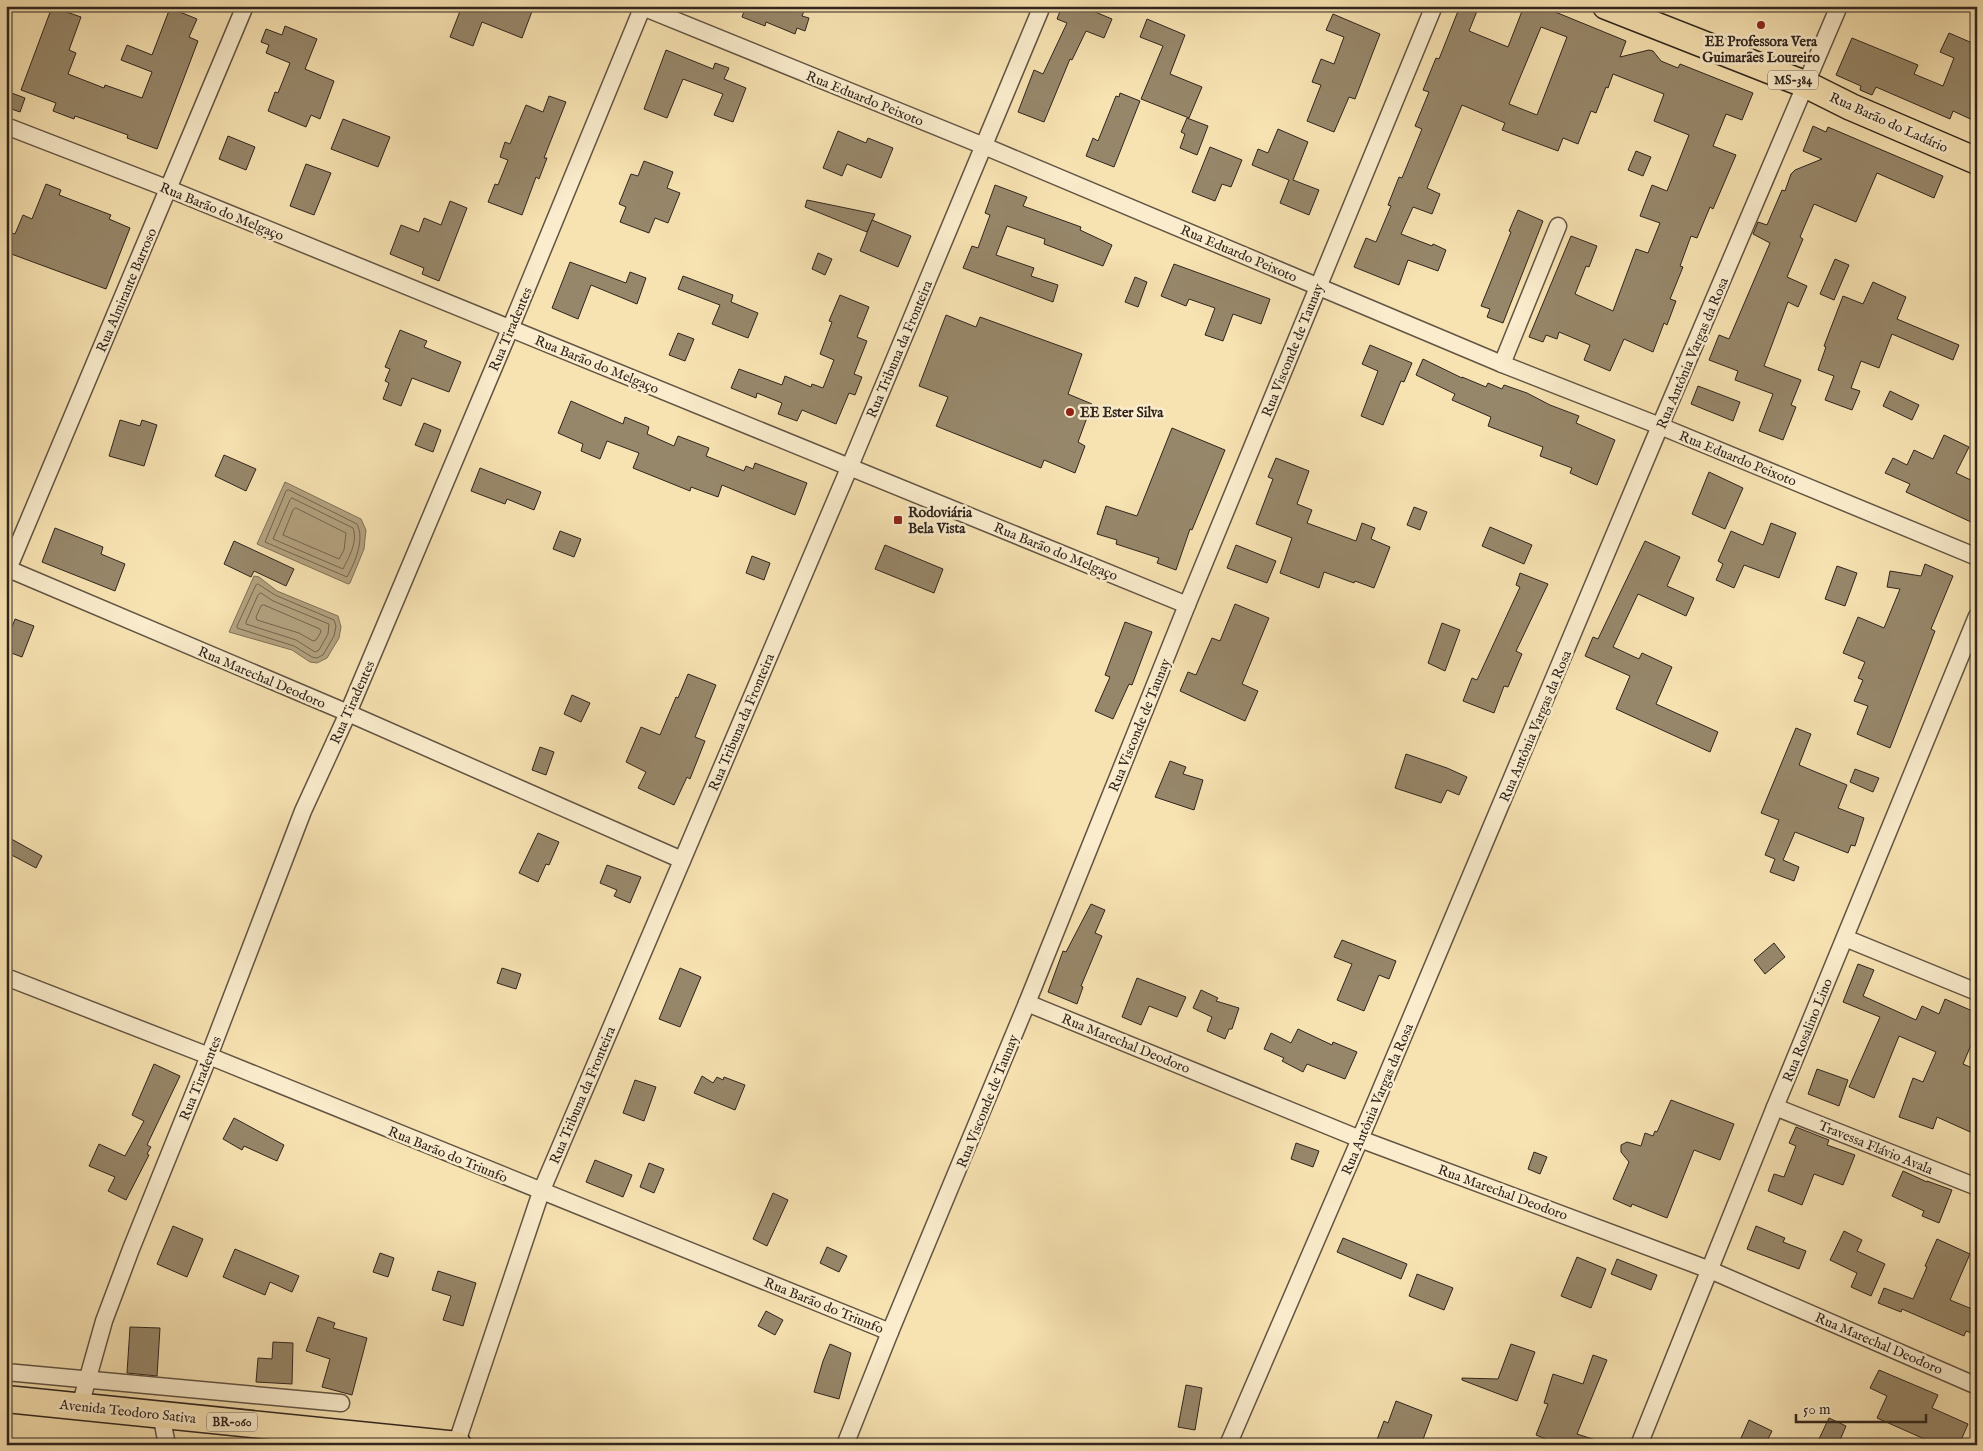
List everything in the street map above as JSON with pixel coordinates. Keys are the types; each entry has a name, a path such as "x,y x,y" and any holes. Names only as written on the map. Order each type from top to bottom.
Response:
{"main road":[{"name":"Rua Barão do Ladário","path":"1606,6 1807,86 1977,161"},
{"name":"Avenida Teodoro Sativa","path":"6,1399 457,1445"}],"street":[{"name":"Rua Almirante Barroso","path":"7,570 245,6"},
{"name":"Rua Tribuna da Fronteira","path":"457,1445 541,1192 850,466 1042,6"},
{"name":"Rua Visconde de Taunay","path":"845,1445 890,1332 1028,1003 1187,605 1434,6"},
{"name":"Rua Antônia Vargas da Rosa","path":"1228,1445 1360,1139 1660,426 1807,86 1839,6"},
{"name":"Rua Eduardo Peixoto","path":"642,7 984,146 1502,364 1660,426 1977,557"},
{"name":"Rua Tiradentes","path":"80,1406 104,1321 209,1056 303,810 348,714 510,330 642,7"},
{"name":"Rua Barão do Melgaço","path":"6,126 169,189 510,330 850,466 1187,605"},
{"path":"1502,364 1558,226"},
{"name":"Rua Marechal Deodoro","path":"7,570 348,714 682,860"},
{"name":"Rua Rosalino Lino","path":"1639,1445 1977,616"},
{"path":"1845,938 1977,992"},
{"name":"Rua Barão do Triunfo","path":"6,977 209,1056 890,1332"},
{"name":"Rua Marechal Deodoro","path":"1028,1003 1360,1139 1710,1270 1977,1386"},
{"name":"Travessa Flávio Avala","path":"1775,1108 1977,1188"},
{"path":"6,1372 341,1403"},
{"path":"161,1414 167,1445"}],"water":[{"path":"285,482 361,519 366,530 364,549 350,583 348,584 257,544"},
{"path":"254,576 259,577 277,591 338,616 341,627 339,638 327,658 317,663 310,662 292,650 229,632"}],"building":[{"path":"462,6 534,6 522,38 482,22 473,46 450,37"},
{"path":"746,6 806,6 802,16 809,18 805,31 797,28 795,34 766,22 765,26 742,17"},
{"path":"1062,6 1081,6 1112,19 1104,38 1086,31 1072,60 1070,59 1044,122 1018,112 1034,70 1043,74 1067,23 1057,19"},
{"path":"1460,6 1479,6 1469,31 1508,47 1524,6 1549,6 1548,9 1626,41 1620,57 1649,50 1653,51 1661,61 1678,68 1680,64 1753,93 1742,120 1726,114 1713,146 1736,155 1713,209 1710,207 1697,238 1691,236 1680,266 1683,267 1670,299 1676,301 1667,325 1664,323 1653,352 1624,339 1610,371 1584,360 1590,345 1559,332 1557,339 1546,335 1543,342 1529,337 1571,236 1597,246 1589,267 1586,266 1575,294 1613,311 1636,249 1648,253 1660,223 1640,216 1652,185 1667,191 1689,135 1654,121 1664,94 1613,74 1596,113 1591,111 1578,144 1563,138 1558,151 1502,130 1505,123 1462,105 1427,188 1440,194 1432,214 1413,207 1401,234 1446,250 1438,271 1408,260 1399,285 1354,267 1366,238 1376,242 1391,206 1388,205 1399,177 1402,178 1422,129 1415,126 1429,92 1423,90 1436,58 1439,59","holes":["1541,27 1567,37 1537,115 1509,104"]},
{"path":"52,7 81,17 69,50 76,53 68,74 104,88 105,85 142,98 152,72 121,60 127,45 152,55 170,8 197,19 189,37 198,41 157,149 127,138 128,135 75,116 74,119 53,111 56,103 21,90"},
{"path":"1333,14 1380,34 1355,99 1349,97 1334,132 1307,121 1321,85 1312,82 1321,59 1334,64 1344,37 1326,30"},
{"path":"1147,19 1185,35 1170,74 1202,87 1189,118 1141,99 1163,46 1140,37"},
{"path":"285,26 317,39 305,69 334,81 320,119 311,115 306,127 268,111 275,92 278,93 290,63 266,53 269,45 261,42 266,29 282,35"},
{"path":"1949,33 1977,45 1977,122 1953,111 1950,119 1876,87 1872,95 1860,90 1861,86 1836,75 1852,38 1918,65 1914,74 1943,86 1954,58 1940,52"},
{"path":"666,50 713,69 715,63 729,68 724,79 746,88 733,122 714,115 723,94 683,79 667,118 644,109"},
{"path":"6,91 25,98 20,112 6,107"},
{"path":"1120,93 1140,101 1114,167 1086,156 1093,138 1098,141 1116,96 1119,97"},
{"path":"549,96 566,102 544,158 547,158 539,179 536,177 522,215 488,202 495,184 498,185 508,160 500,157 505,142 510,144 526,105 543,112"},
{"path":"1187,118 1208,126 1197,155 1180,148 1185,134 1181,132"},
{"path":"343,119 390,137 378,167 331,149"},
{"path":"1813,126 1826,132 1828,127 1943,176 1934,198 1877,173 1856,222 1814,204 1800,237 1803,239 1787,277 1807,286 1798,307 1788,302 1764,366 1801,380 1791,405 1796,407 1783,440 1759,431 1773,394 1735,380 1738,371 1709,360 1719,335 1729,339 1770,243 1753,234 1758,222 1767,225 1782,190 1785,191 1791,174 1795,170 1822,159 1803,151"},
{"path":"1278,129 1308,142 1293,180 1319,190 1309,215 1280,203 1289,180 1252,165 1258,149 1268,153"},
{"path":"838,131 866,143 868,138 893,148 881,178 847,164 842,176 823,168"},
{"path":"228,136 255,147 246,170 219,159"},
{"path":"1210,147 1242,160 1231,187 1222,184 1215,201 1192,192"},
{"path":"1636,151 1651,157 1643,176 1628,170"},
{"path":"644,161 673,172 667,188 680,193 668,223 655,218 649,233 620,222 626,207 619,204 631,174 638,176"},
{"path":"306,164 331,173 314,215 290,206"},
{"path":"46,184 61,190 59,195 111,215 109,219 130,228 106,289 6,252 6,231 15,234 23,215 32,219"},
{"path":"995,185 1027,197 1023,206 1081,227 1080,230 1112,245 1103,266 1044,244 1045,239 1007,226 996,255 1034,268 1031,276 1058,285 1053,302 963,268 972,246 978,248 990,215 985,213"},
{"path":"807,200 875,214 867,232 805,207"},
{"path":"450,201 467,208 439,281 422,274 424,268 390,254 401,225 419,232 424,218 441,225"},
{"path":"1518,210 1543,221 1503,323 1487,317 1490,309 1481,306"},
{"path":"872,220 911,236 898,267 860,251"},
{"path":"818,253 832,259 825,275 812,269"},
{"path":"1835,259 1849,265 1834,300 1820,294"},
{"path":"570,262 626,283 630,272 646,278 637,304 591,285 578,319 552,308"},
{"path":"1174,264 1270,299 1261,324 1233,314 1223,341 1205,335 1215,308 1189,299 1186,306 1161,296"},
{"path":"683,276 733,295 731,302 758,313 748,338 712,324 720,305 678,289"},
{"path":"1135,277 1147,282 1138,307 1125,302"},
{"path":"1873,282 1906,297 1897,319 1959,345 1953,360 1892,334 1879,368 1861,361 1851,388 1860,391 1852,410 1825,400 1834,376 1818,370 1826,347 1824,346 1843,296 1863,304"},
{"path":"840,295 869,307 857,337 867,341 854,374 862,377 855,395 849,393 836,424 802,410 797,421 778,414 782,403 757,393 756,398 731,388 739,369 782,385 785,376 811,387 812,384 823,388 834,360 820,354 832,322 829,321"},
{"path":"946,315 976,327 980,317 1082,354 1068,394 1092,404 1078,442 1085,446 1075,473 1044,460 1041,468 936,426 948,397 919,386"},
{"path":"400,330 427,341 424,347 461,362 449,392 412,378 401,406 383,399 389,383 385,381 390,369 385,367"},
{"path":"678,333 694,339 685,361 669,355"},
{"path":"1370,345 1412,363 1404,382 1401,381 1383,425 1361,416 1378,371 1362,364"},
{"path":"1423,359 1462,378 1486,387 1488,383 1502,389 1504,385 1527,393 1550,405 1579,416 1576,423 1615,440 1597,485 1570,473 1572,468 1540,456 1543,447 1488,426 1491,417 1452,400 1455,394 1416,375"},
{"path":"1698,386 1740,402 1733,421 1691,404"},
{"path":"1890,391 1919,405 1912,420 1883,406"},
{"path":"571,401 623,424 625,417 649,427 647,434 674,446 678,436 709,448 706,456 744,471 746,466 753,469 755,463 807,483 795,515 722,485 718,497 691,487 690,491 633,468 639,453 607,441 600,459 581,451 583,444 558,433"},
{"path":"120,420 140,426 142,420 157,425 144,466 109,456"},
{"path":"424,423 441,430 433,452 415,445"},
{"path":"1172,428 1225,450 1192,530 1190,529 1176,570 1157,563 1159,558 1116,544 1117,540 1097,534 1106,506 1137,516"},
{"path":"1944,435 1969,447 1956,473 1977,483 1977,510 1971,522 1906,492 1910,484 1885,473 1893,458 1907,465 1914,450 1933,459"},
{"path":"224,455 256,469 246,491 215,476"},
{"path":"1276,458 1309,471 1297,504 1312,510 1307,523 1356,541 1362,523 1375,528 1371,539 1390,547 1374,588 1324,572 1319,588 1280,573 1292,538 1256,524 1273,479 1268,477"},
{"path":"480,468 541,492 534,510 507,499 505,504 471,491"},
{"path":"1709,472 1743,488 1725,529 1692,514"},
{"path":"1414,507 1427,512 1420,530 1407,525"},
{"path":"1771,523 1796,533 1779,578 1744,565 1734,588 1716,580 1723,564 1718,561 1731,531 1763,545"},
{"path":"1490,527 1532,545 1524,564 1482,546"},
{"path":"55,528 103,547 101,554 125,564 115,591 42,562"},
{"path":"560,531 581,539 574,557 553,549"},
{"path":"234,541 294,569 286,586 254,571 251,577 224,564"},
{"path":"1645,541 1680,557 1667,586 1694,598 1686,616 1638,594 1613,647 1639,659 1642,653 1672,667 1656,704 1718,732 1710,752 1616,709 1630,676 1585,656 1593,637 1598,639"},
{"path":"885,545 943,569 934,593 875,569"},
{"path":"1236,545 1276,561 1267,583 1227,568"},
{"path":"752,556 770,563 764,580 746,573"},
{"path":"1925,564 1953,576 1931,629 1935,631 1890,748 1857,734 1868,706 1854,701 1863,680 1858,678 1865,662 1843,653 1858,617 1884,628 1900,589 1887,587 1890,571 1921,576"},
{"path":"1837,566 1857,573 1845,606 1825,599"},
{"path":"1520,573 1548,584 1516,651 1522,654 1508,687 1504,686 1494,713 1463,701 1472,678 1477,680 1520,587 1516,585"},
{"path":"1235,604 1269,618 1242,684 1258,691 1245,721 1180,691 1188,672 1196,675 1212,638 1220,641"},
{"path":"15,619 34,626 22,657 6,651 12,636 9,635"},
{"path":"1125,622 1152,632 1132,685 1129,684 1113,719 1095,711 1110,677 1105,675"},
{"path":"1442,623 1460,630 1445,671 1428,663"},
{"path":"688,674 716,685 695,737 705,741 690,779 687,777 674,805 638,788 646,772 626,762 641,727 660,735"},
{"path":"572,695 590,703 581,722 564,714"},
{"path":"1796,728 1811,734 1799,765 1847,785 1838,808 1864,818 1855,846 1851,845 1848,853 1795,832 1783,860 1799,867 1794,881 1770,872 1775,859 1765,855 1779,820 1761,813"},
{"path":"540,747 554,752 546,775 532,770"},
{"path":"1406,754 1467,777 1459,795 1447,790 1441,803 1395,788"},
{"path":"1170,761 1186,767 1183,774 1203,780 1194,810 1155,797"},
{"path":"1855,769 1879,778 1873,792 1850,782"},
{"path":"538,833 559,842 549,865 546,864 538,882 519,873"},
{"path":"6,836 42,856 36,868 6,852"},
{"path":"607,865 641,877 630,903 614,896 617,890 600,883"},
{"path":"1091,904 1105,910 1095,933 1102,936 1081,986 1083,987 1077,1004 1048,992 1063,951 1066,952"},
{"path":"1342,940 1396,961 1389,979 1379,975 1364,1011 1337,1000 1352,964 1334,957"},
{"path":"1774,943 1785,957 1765,974 1754,960"},
{"path":"1858,964 1874,970 1863,996 1916,1020 1922,1006 1939,1014 1945,999 1977,1013 1977,1031 1963,1064 1977,1070 1977,1135 1937,1117 1933,1129 1899,1117 1913,1078 1923,1082 1936,1052 1899,1036 1874,1098 1849,1087 1880,1017 1843,1002"},
{"path":"502,968 521,974 516,989 497,983"},
{"path":"680,968 701,977 680,1027 659,1019"},
{"path":"1137,978 1186,997 1177,1017 1149,1006 1141,1025 1122,1017"},
{"path":"1201,990 1218,998 1216,1001 1239,1008 1232,1029 1229,1029 1225,1039 1207,1031 1212,1017 1193,1008"},
{"path":"1298,1029 1332,1045 1333,1042 1357,1052 1345,1079 1307,1064 1303,1072 1282,1061 1284,1058 1264,1049 1271,1033 1291,1043"},
{"path":"154,1064 180,1076 147,1145 151,1147 147,1154 149,1155 126,1200 108,1191 115,1177 89,1166 99,1144 125,1156 144,1121 132,1115"},
{"path":"1817,1069 1848,1080 1839,1106 1808,1094"},
{"path":"702,1076 713,1083 717,1077 723,1080 724,1077 745,1085 735,1110 694,1093"},
{"path":"635,1080 656,1087 644,1121 623,1113"},
{"path":"1671,1100 1734,1124 1720,1160 1694,1150 1667,1218 1632,1204 1631,1207 1613,1199 1629,1162 1621,1152 1621,1145 1627,1142 1641,1146 1645,1133 1653,1136 1655,1131 1657,1132"},
{"path":"234,1118 284,1145 277,1161 244,1146 242,1150 223,1139"},
{"path":"1796,1127 1829,1140 1827,1145 1855,1155 1843,1185 1814,1174 1802,1205 1768,1191 1774,1174 1784,1177 1796,1146 1789,1143"},
{"path":"1296,1143 1319,1151 1313,1167 1291,1159"},
{"path":"1534,1152 1547,1157 1540,1174 1528,1169"},
{"path":"595,1160 632,1175 623,1197 586,1182"},
{"path":"649,1163 664,1169 654,1193 640,1187"},
{"path":"1903,1171 1927,1182 1952,1190 1939,1223 1922,1216 1924,1211 1892,1196"},
{"path":"773,1193 788,1200 767,1246 753,1239"},
{"path":"173,1226 203,1239 187,1277 157,1264"},
{"path":"1756,1226 1785,1238 1783,1242 1806,1251 1799,1269 1747,1249"},
{"path":"1844,1231 1862,1240 1857,1251 1885,1264 1871,1296 1851,1287 1857,1273 1830,1260"},
{"path":"1343,1238 1407,1264 1401,1279 1337,1252"},
{"path":"1937,1239 1970,1254 1950,1300 1977,1311 1977,1335 1966,1331 1964,1336 1902,1309 1901,1312 1878,1303 1884,1288 1913,1299"},
{"path":"827,1247 847,1256 839,1272 820,1263"},
{"path":"235,1249 299,1276 292,1292 270,1282 265,1295 223,1277"},
{"path":"380,1253 394,1258 388,1277 373,1272"},
{"path":"1577,1257 1606,1269 1591,1308 1561,1296"},
{"path":"1617,1259 1657,1275 1651,1290 1611,1274"},
{"path":"438,1271 476,1283 463,1326 443,1320 451,1296 432,1290"},
{"path":"1417,1274 1453,1288 1444,1310 1409,1296"},
{"path":"766,1311 783,1320 775,1335 758,1326"},
{"path":"318,1317 335,1323 333,1328 367,1338 352,1395 322,1387 330,1359 306,1351"},
{"path":"130,1327 160,1328 157,1376 127,1373"},
{"path":"273,1342 293,1343 292,1384 256,1382 258,1358 272,1359"},
{"path":"830,1344 851,1353 839,1399 814,1392"},
{"path":"1511,1344 1535,1352 1517,1401 1462,1380 1462,1378 1498,1379"},
{"path":"1593,1355 1607,1360 1577,1434 1602,1442 1601,1445 1560,1445 1536,1435 1548,1404 1544,1403 1553,1374 1583,1384"},
{"path":"1879,1370 1938,1395 1932,1408 1968,1424 1959,1445 1938,1445 1877,1418 1887,1396 1870,1388"},
{"path":"1186,1385 1202,1388 1195,1430 1178,1427"},
{"path":"1396,1401 1432,1415 1421,1445 1375,1445 1384,1421 1388,1423"},
{"path":"1829,1418 1846,1426 1838,1445 1832,1445 1819,1439"},
{"path":"1749,1420 1772,1431 1765,1445 1738,1445"}],"place":[{"name":"EE Professora Vera Guimarães Loureiro","path":"1761,25"},
{"name":"EE Ester Silva","path":"1070,412"},
{"name":"Rodoviária Bela Vista","path":"898,520"}]}
